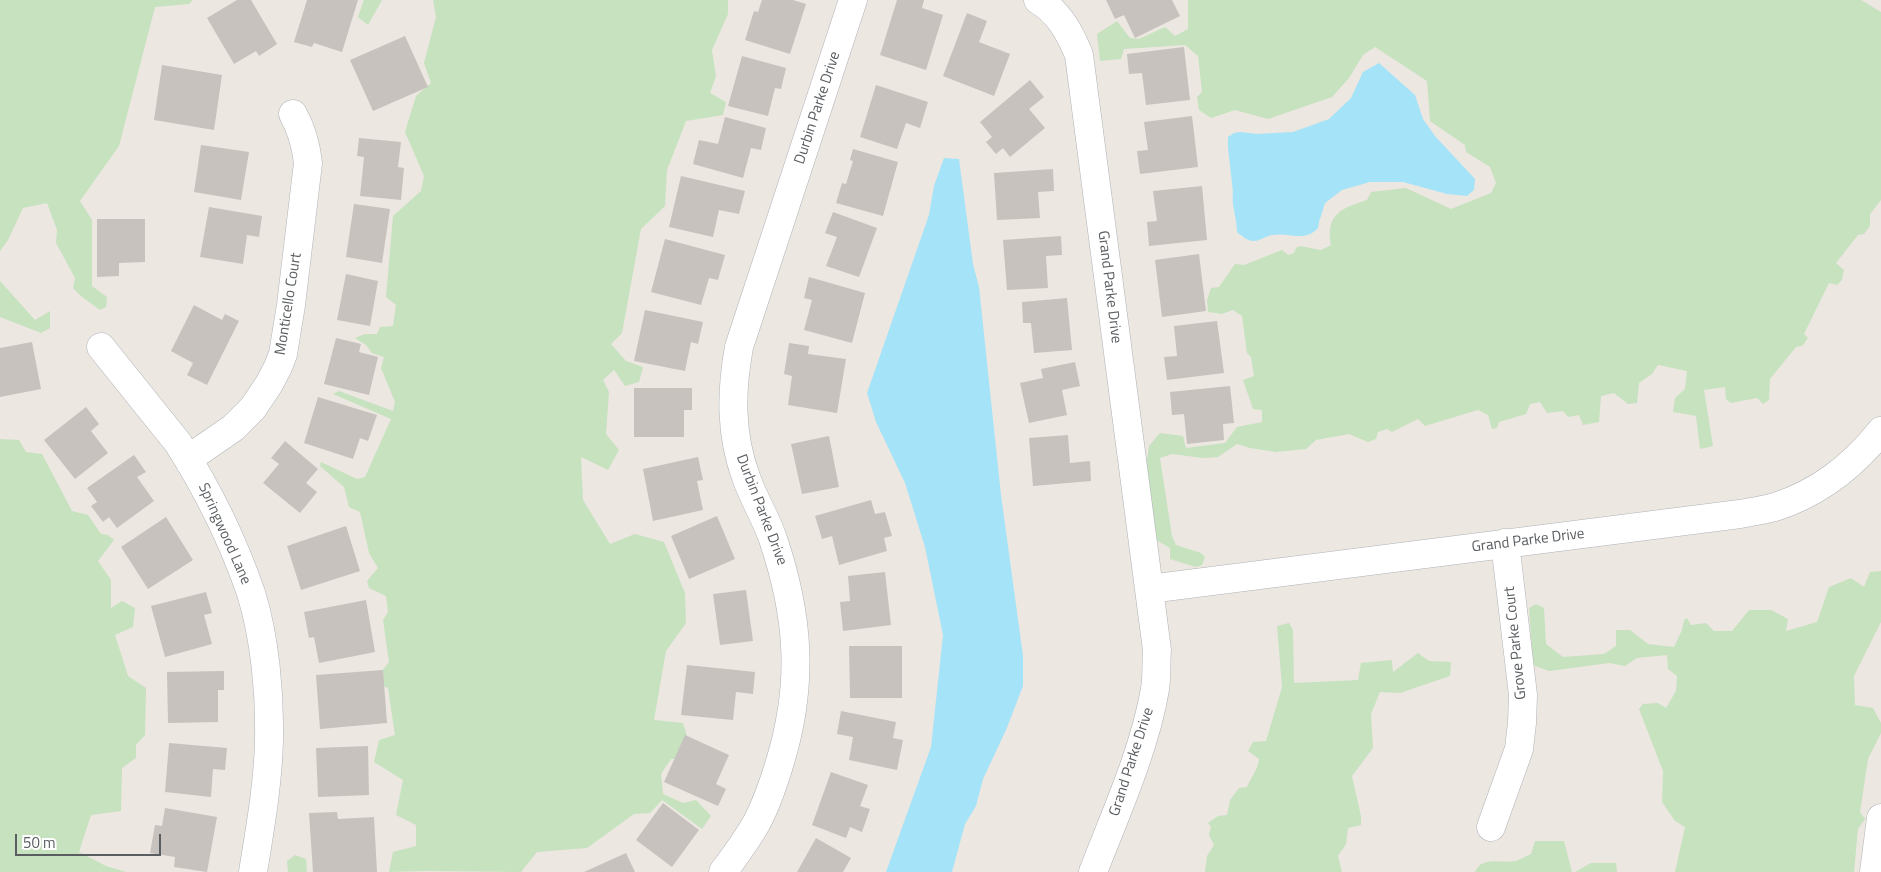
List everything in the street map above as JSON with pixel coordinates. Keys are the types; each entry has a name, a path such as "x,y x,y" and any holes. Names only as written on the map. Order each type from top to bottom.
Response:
{"street":[{"name":"Durbin Parke Drive","path":"723,872 758,821 774,784 788,738 794,698 796,658 794,623 786,579 772,536 746,478 737,448 732,413 733,377 739,346 853,0"},
{"name":"Grand Parke Drive","path":"1038,0 1057,15 1071,34 1079,55 1156,650 1155,688 1141,743 1093,872"},
{"name":"Monticello Court","path":"188,459 233,428 253,408 269,384 283,354 291,305 308,163 306,144 300,125 293,114"},
{"name":"Springwood Lane","path":"101,346 178,443 188,459 214,506 237,556 252,595 261,636 267,689 269,740 266,779 253,872"},
{"name":"Grand Parke Drive","path":"1149,589 1740,514 1774,507 1805,494 1834,478 1864,453 1881,431"},
{"name":"Grove Parke Court","path":"1491,827 1519,749 1524,695 1505,543"},
{"path":"1874,872 1881,818"}],"green space":[{"path":"0,0 193,0 189,4 155,7 119,146 80,201 92,220 92,286 107,297 106,307 100,310 73,288 75,278 56,243 57,230 47,203 23,208 8,240 0,251"},
{"path":"364,0 382,0 368,25 358,17"},
{"path":"433,0 728,0 728,14 712,50 716,76 710,93 726,102 723,115 686,121 667,170 665,206 641,229 622,333 611,344 626,361 643,367 639,382 625,386 614,370 603,380 609,392 606,434 619,450 608,470 581,457 583,500 610,544 635,534 664,542 685,593 686,623 666,651 654,720 683,723 687,736 676,759 671,759 661,774 663,794 683,803 696,800 711,816 702,829 662,800 650,813 634,814 587,848 537,852 521,872 389,872 393,852 416,846 416,825 396,815 403,780 374,762 379,740 395,735 388,688 382,685 382,671 389,662 383,620 388,612 386,596 369,588 367,581 378,568 369,553 360,512 349,507 344,487 320,466 321,462 357,479 365,477 391,419 333,394 339,391 393,411 395,402 381,368 384,357 372,353 366,345 355,338 365,334 377,334 380,327 393,326 396,305 386,297 393,216 421,191 424,176 405,132 416,96 431,83 424,63 436,17"},
{"path":"1188,0 1861,0 1881,12 1881,200 1870,214 1870,226 1864,234 1858,235 1836,263 1844,270 1842,280 1837,285 1829,283 1804,334 1808,338 1802,346 1796,347 1770,379 1769,400 1763,404 1757,398 1731,403 1726,399 1725,387 1704,390 1713,446 1700,449 1696,416 1673,412 1675,398 1685,389 1687,371 1658,365 1652,374 1639,383 1637,403 1628,404 1614,393 1601,396 1599,422 1583,425 1579,415 1568,417 1563,411 1547,413 1540,402 1530,404 1526,414 1499,422 1497,428 1492,429 1488,415 1478,410 1425,426 1418,419 1392,432 1387,429 1378,432 1376,439 1368,442 1349,434 1316,440 1306,449 1276,452 1237,444 1218,457 1203,458 1172,454 1160,458 1172,536 1176,545 1201,553 1205,557 1202,565 1196,567 1170,559 1170,548 1156,540 1146,467 1149,446 1160,433 1183,436 1186,448 1225,443 1237,427 1262,422 1262,410 1253,409 1243,380 1254,376 1251,357 1247,353 1242,316 1233,310 1222,314 1208,312 1207,300 1211,288 1219,287 1235,264 1244,265 1282,250 1288,255 1294,253 1296,248 1300,246 1321,250 1331,245 1330,234 1333,219 1337,214 1350,206 1367,200 1371,192 1406,188 1451,209 1491,193 1496,183 1490,167 1466,152 1465,145 1430,121 1427,81 1375,47 1363,55 1349,78 1332,97 1268,119 1235,110 1211,118 1199,110 1197,97 1202,92 1198,56 1185,45 1124,49 1121,59 1100,61 1097,34 1117,21 1130,38 1139,39 1165,27 1175,36 1188,29"},
{"path":"0,281 35,320 50,311 50,328 41,333 0,317"},
{"path":"0,439 19,440 26,452 42,454 72,511 88,515 101,534 108,535 114,540 98,561 111,580 111,608 122,601 135,608 133,627 115,635 128,676 146,688 145,735 136,745 136,758 122,768 121,811 91,815 79,852 106,866 126,872 0,872"},
{"path":"1881,571 1881,622 1854,676 1855,705 1873,708 1881,723 1881,733 1868,759 1860,812 1865,819 1858,829 1854,872 1675,872 1685,827 1675,821 1662,802 1663,771 1639,709 1643,704 1658,703 1666,708 1676,691 1677,676 1668,669 1667,655 1637,658 1625,666 1609,663 1549,671 1533,665 1529,608 1536,604 1544,608 1546,644 1563,657 1604,654 1616,646 1616,630 1630,630 1648,644 1674,647 1682,630 1684,620 1687,618 1691,625 1706,623 1714,631 1732,631 1749,610 1771,610 1788,619 1786,631 1817,622 1829,587 1851,578 1864,587 1870,572"},
{"path":"1289,623 1293,630 1294,683 1358,680 1361,663 1392,660 1393,672 1418,653 1429,661 1451,662 1450,676 1400,693 1380,692 1371,714 1373,748 1352,776 1361,816 1361,825 1348,828 1346,844 1338,856 1342,872 1205,872 1207,856 1214,845 1209,835 1211,827 1208,823 1218,816 1227,815 1230,800 1239,788 1247,787 1256,770 1259,759 1248,751 1253,742 1266,741 1282,687 1277,626"},
{"path":"1535,841 1564,841 1572,872 1475,872 1478,867 1487,862 1511,862 1531,854"},
{"path":"295,855 306,859 307,872 288,872 287,861"},
{"path":"1591,863 1616,863 1617,872 1575,872"}],"water":[{"path":"1379,63 1415,95 1423,119 1435,136 1475,179 1474,190 1467,196 1447,194 1403,182 1370,182 1342,190 1325,203 1318,228 1307,235 1279,234 1251,241 1237,232 1228,137 1234,133 1241,132 1257,134 1293,132 1329,119 1351,98 1363,72"},
{"path":"944,158 959,159 973,264 979,287 1001,495 1023,656 1023,686 1006,730 983,779 976,806 965,824 952,872 886,872 931,747 943,635 925,547 905,483 876,422 867,393 929,215 934,186"}],"building":[{"path":"237,0 251,0 277,44 259,56 256,51 234,64 207,18"},
{"path":"307,0 358,0 342,52 314,43 312,47 294,42"},
{"path":"762,0 793,0 806,4 790,54 745,40 754,11 758,12"},
{"path":"897,0 924,0 922,8 943,15 926,70 880,55"},
{"path":"1106,0 1172,0 1180,16 1135,38 1124,15 1115,19"},
{"path":"967,13 987,21 979,42 1010,54 994,96 943,76"},
{"path":"405,36 428,87 373,111 350,60"},
{"path":"1184,47 1190,100 1146,105 1142,73 1129,74 1127,54"},
{"path":"742,56 786,68 781,89 775,88 768,116 728,106"},
{"path":"162,65 222,75 214,130 154,120"},
{"path":"1030,80 1044,97 1029,109 1045,128 1010,157 1003,148 996,154 986,142 992,137 980,122"},
{"path":"876,85 928,102 920,128 906,123 897,149 860,137"},
{"path":"1192,116 1198,167 1140,174 1137,151 1148,150 1144,122"},
{"path":"725,117 766,128 761,150 751,148 743,178 693,164 699,140 718,144"},
{"path":"359,138 401,142 398,167 404,168 401,200 360,196 364,157 357,156"},
{"path":"201,145 249,152 241,200 194,192"},
{"path":"853,149 898,162 883,216 836,203 842,183 846,184 853,161 850,160"},
{"path":"1053,169 1054,191 1038,192 1040,218 997,220 994,173"},
{"path":"681,176 745,191 739,214 719,210 713,237 669,227"},
{"path":"1202,186 1207,240 1149,246 1147,222 1157,221 1153,191"},
{"path":"354,204 390,209 382,263 346,257"},
{"path":"209,207 262,216 259,237 247,235 243,264 200,257"},
{"path":"833,212 877,228 859,277 826,266 837,237 825,233"},
{"path":"97,219 145,219 145,262 119,263 119,276 97,277"},
{"path":"1061,236 1062,255 1046,256 1048,288 1007,290 1003,240"},
{"path":"665,239 725,255 718,280 709,278 701,305 651,292"},
{"path":"1199,254 1206,311 1162,317 1155,260"},
{"path":"346,274 378,281 370,326 337,320"},
{"path":"809,277 865,293 852,343 804,330 812,300 804,298"},
{"path":"1067,298 1072,350 1034,353 1031,323 1023,323 1022,302"},
{"path":"194,305 222,320 225,314 239,321 207,385 187,375 193,363 171,351"},
{"path":"645,310 703,322 698,344 691,342 685,371 634,361"},
{"path":"1217,321 1224,373 1167,380 1164,357 1177,356 1174,326"},
{"path":"336,338 361,344 359,352 378,357 369,395 324,384"},
{"path":"32,342 41,389 0,397 0,348"},
{"path":"789,343 809,346 808,354 846,359 837,413 788,405 792,376 784,374"},
{"path":"1075,362 1080,386 1062,390 1067,415 1029,423 1020,383 1043,378 1041,369"},
{"path":"1230,386 1234,423 1223,424 1224,440 1187,444 1184,414 1172,415 1170,392"},
{"path":"634,388 692,388 692,410 684,410 684,437 634,437"},
{"path":"318,397 377,415 368,441 360,438 353,459 304,443"},
{"path":"86,407 99,424 91,431 108,453 75,479 44,440"},
{"path":"1068,435 1070,463 1090,461 1091,481 1033,486 1029,438"},
{"path":"829,436 839,487 802,494 791,444"},
{"path":"285,441 318,469 306,483 317,492 300,513 263,483 279,464 271,458"},
{"path":"134,455 146,472 137,477 154,501 117,528 109,517 103,522 91,506 97,502 87,488"},
{"path":"698,457 703,480 697,481 703,510 653,521 643,469"},
{"path":"871,500 875,514 885,512 892,536 884,538 887,551 839,565 832,536 822,539 815,516"},
{"path":"717,516 735,559 689,579 671,536"},
{"path":"166,517 193,560 148,589 121,547"},
{"path":"346,526 360,571 301,590 287,546"},
{"path":"885,572 891,625 843,631 840,602 850,601 848,576"},
{"path":"746,590 753,641 720,645 713,594"},
{"path":"206,592 212,613 204,615 212,644 165,657 151,606"},
{"path":"366,600 375,652 319,663 314,637 309,638 304,612"},
{"path":"849,646 902,646 902,698 850,698"},
{"path":"687,665 755,672 753,694 736,692 733,720 681,715"},
{"path":"383,670 387,723 320,729 316,675"},
{"path":"224,671 224,690 218,690 218,722 168,723 167,672"},
{"path":"841,711 896,722 893,738 903,740 897,770 849,760 853,737 837,734"},
{"path":"685,735 729,755 716,784 726,789 718,806 664,782"},
{"path":"169,743 227,748 225,770 213,769 211,797 165,792"},
{"path":"368,746 369,795 318,797 316,748"},
{"path":"831,772 868,785 860,806 870,809 862,832 850,827 846,838 812,825"},
{"path":"663,803 699,830 672,867 636,840"},
{"path":"165,808 217,817 207,872 174,867 175,857 150,853 155,825 162,826"},
{"path":"337,812 338,819 374,817 377,872 313,872 309,813"},
{"path":"816,838 851,858 843,872 797,872"},
{"path":"626,853 635,872 584,872"}]}
